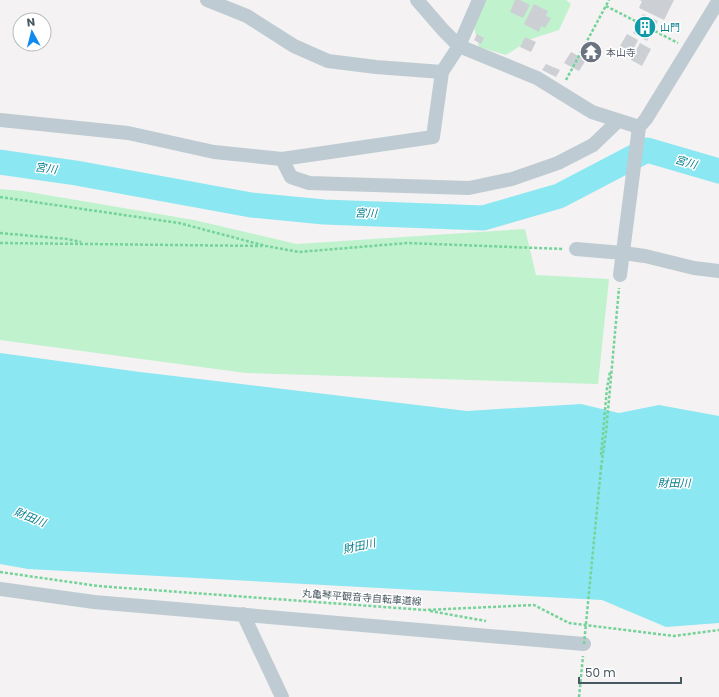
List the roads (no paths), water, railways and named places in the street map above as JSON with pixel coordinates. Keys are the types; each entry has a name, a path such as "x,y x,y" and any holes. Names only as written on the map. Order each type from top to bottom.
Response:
{"street":[{"path":"207,0 247,16 294,46 328,61 376,67 442,72"},
{"path":"417,0 443,30 460,46 537,78 592,112 639,130"},
{"path":"0,120 128,133 214,152 282,159 433,136 442,72 460,46 480,0"},
{"path":"620,275 628,202 639,130 719,0"},
{"path":"282,159 291,177 309,183 469,188 512,179 558,163 593,145 618,121"},
{"path":"576,249 645,256 694,268 719,271"},
{"path":"0,589 94,602 584,644"},
{"path":"243,614 282,697"}],"water":[{"name":"財田川","path":"0,353 140,372 467,411 581,404 619,413 659,405 719,416 719,623 666,627 602,600 28,569 0,564"}],"waterway":[{"name":"宮川","path":"0,162 76,173 251,205 324,212 483,218 559,196 647,150 719,171"}],"place":[{"name":"山門","path":"645,27"},
{"name":"本山寺","path":"591,52"}]}
